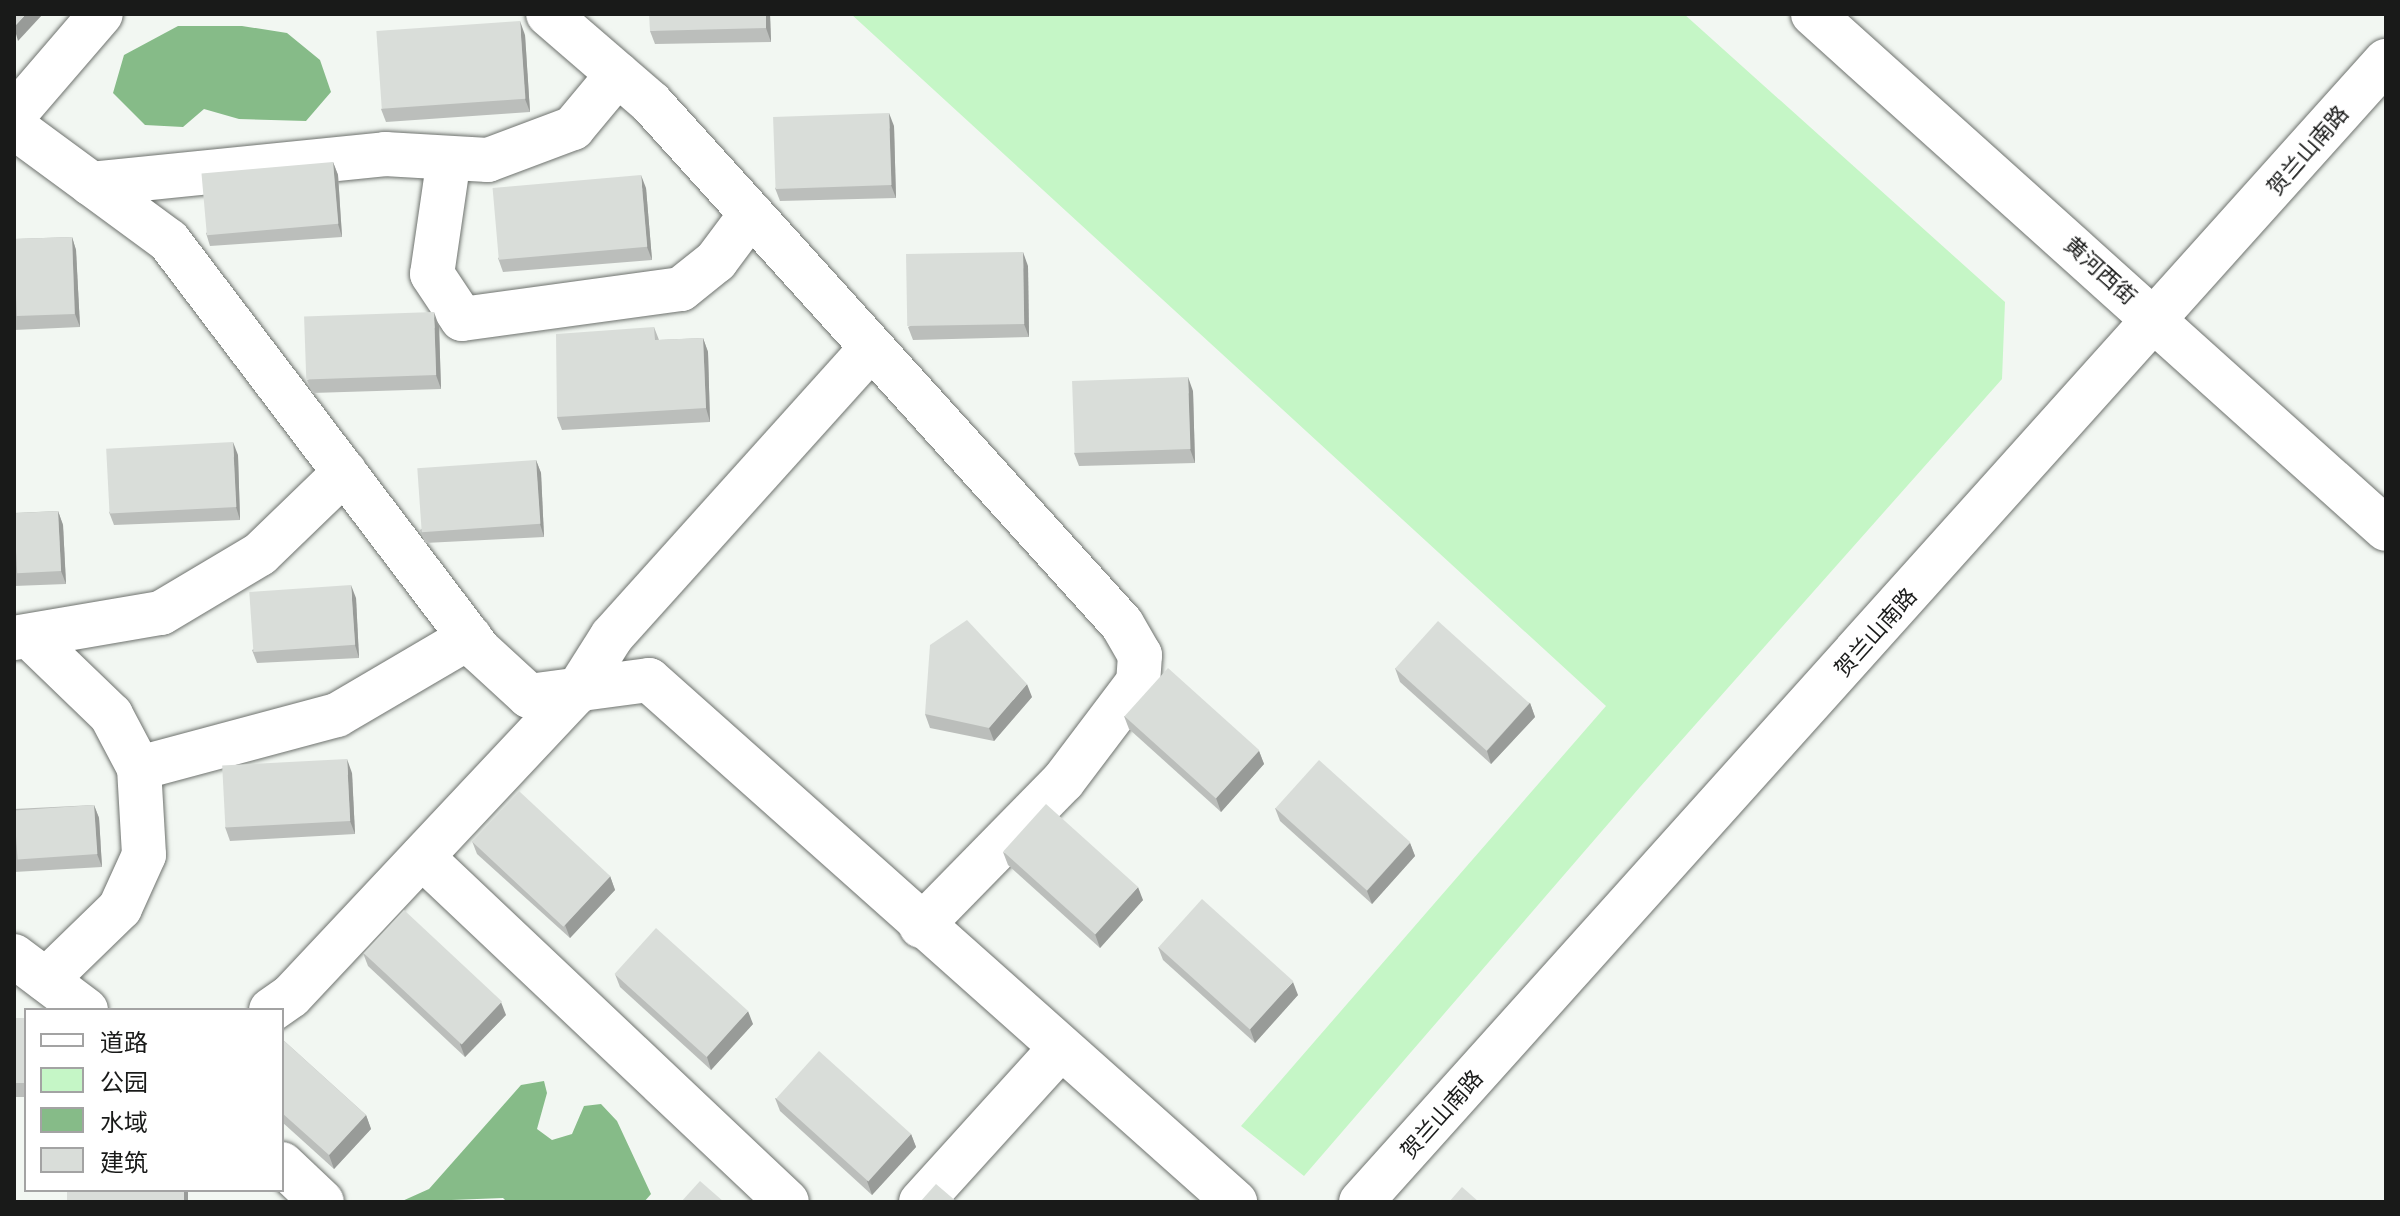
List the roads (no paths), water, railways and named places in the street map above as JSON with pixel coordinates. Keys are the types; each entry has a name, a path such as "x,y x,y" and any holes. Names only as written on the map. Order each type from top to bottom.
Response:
{"street":[{"path":"14,115 101,14"},
{"path":"548,14 651,103 870,349 1122,624 1140,655 1138,682 1063,781 921,926"},
{"name":"黄河西街","path":"1813,14 2157,319 2386,529"},
{"name":"贺兰山南路","path":"1361,1202 2386,61"},
{"path":"91,184 385,154 488,160 573,128 618,74"},
{"path":"14,127 169,241 470,637 529,696 576,693 649,680 1059,1050 1235,1202"},
{"path":"449,158 432,274 462,319 681,289 716,261 751,214"},
{"path":"274,1008 291,996 576,693 612,636 870,349"},
{"path":"21,637 161,613 260,554 345,472"},
{"path":"21,637 111,715 139,768 144,855 120,908 30,968 83,1008"},
{"path":"139,768 337,715 470,637"},
{"path":"422,857 787,1202"},
{"path":"921,1202 1059,1050"},
{"path":"284,1166 322,1202"}],"water":[{"path":"178,26 242,26 287,33 320,60 331,92 306,121 239,119 204,109 183,127 145,125 113,93 124,55"},
{"path":"544,1081 547,1093 537,1129 552,1140 572,1134 584,1106 601,1104 617,1121 651,1194 644,1202 507,1202 503,1198 400,1202 429,1189 521,1085"}]}
